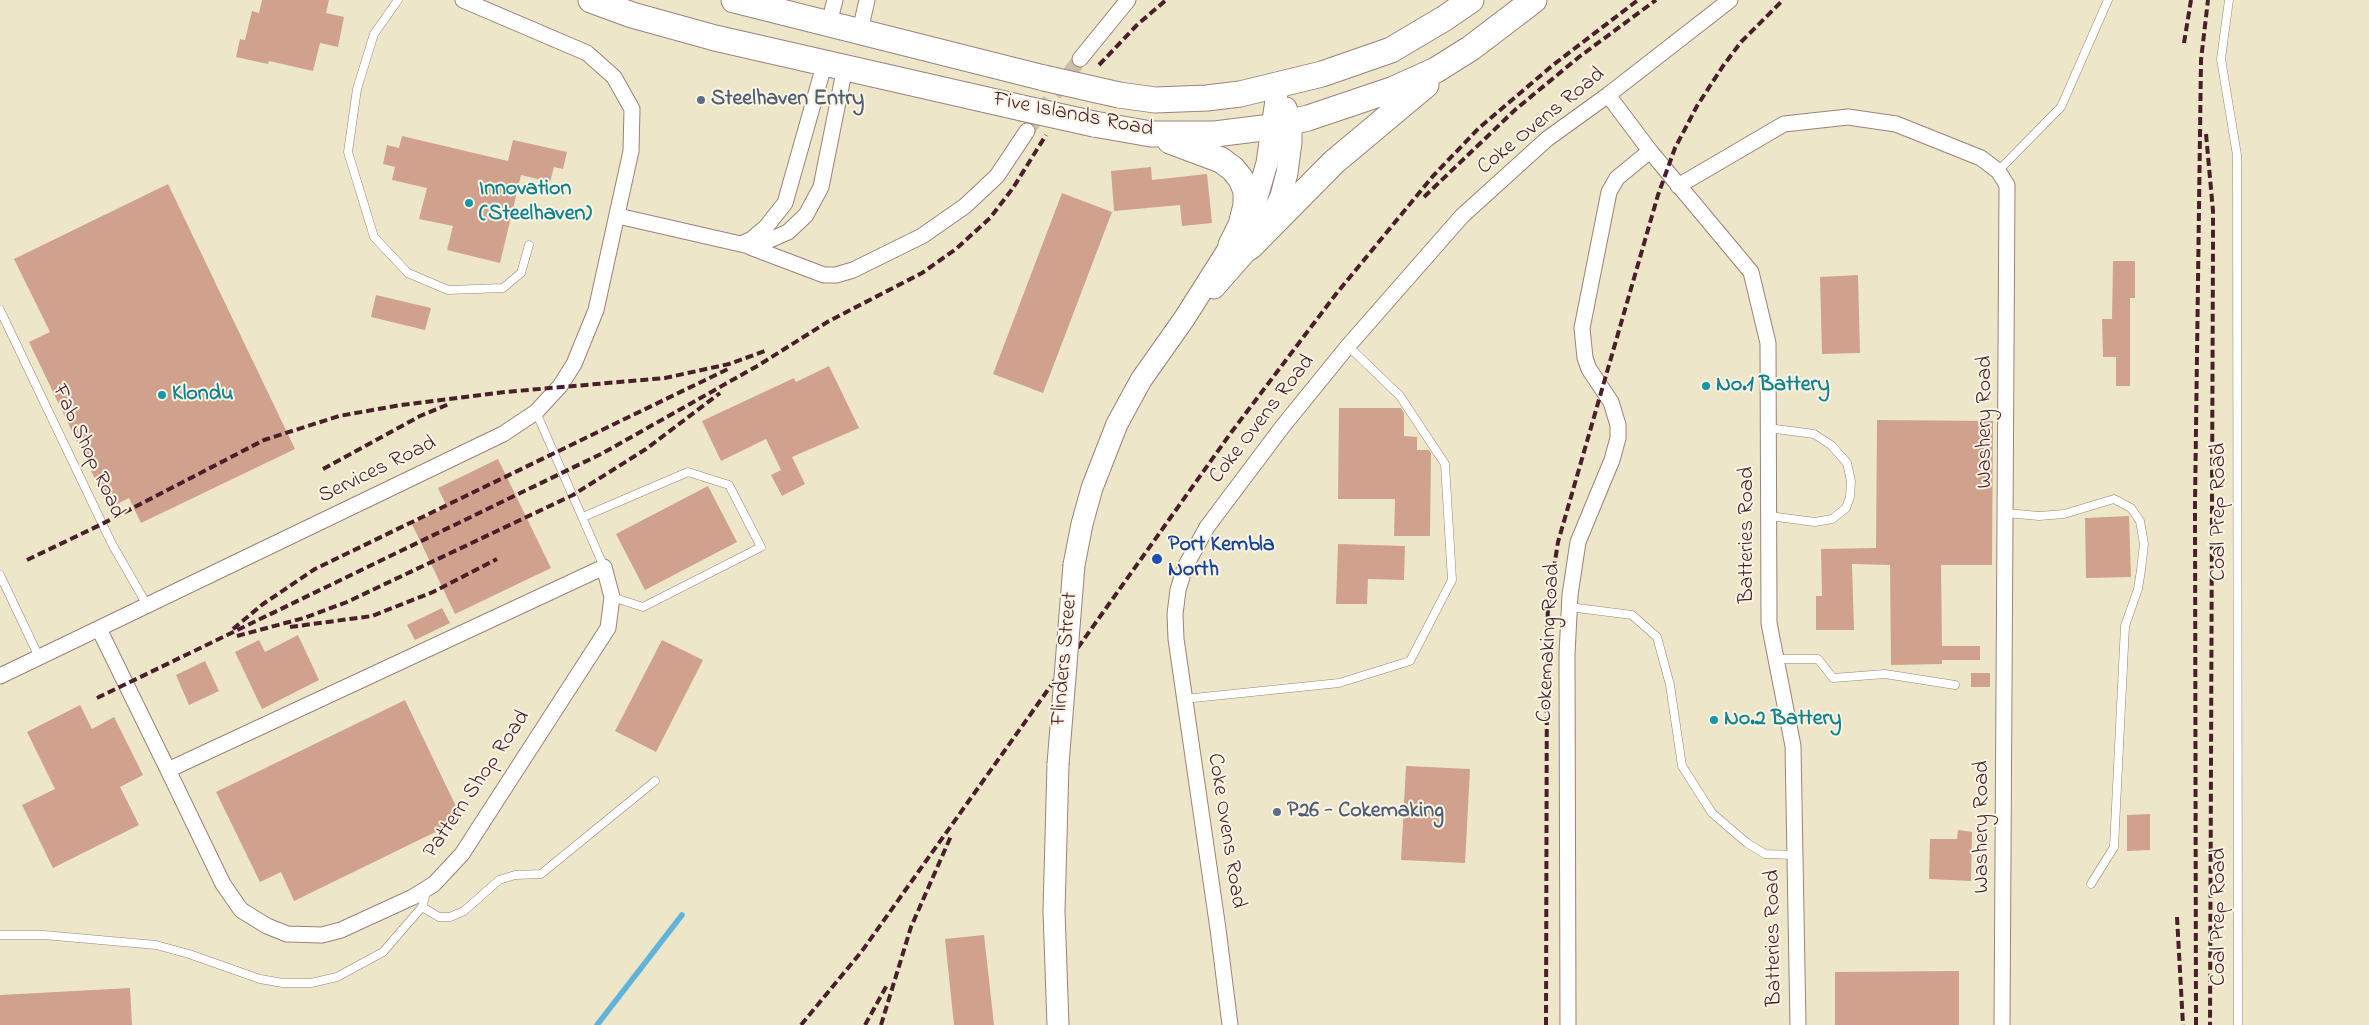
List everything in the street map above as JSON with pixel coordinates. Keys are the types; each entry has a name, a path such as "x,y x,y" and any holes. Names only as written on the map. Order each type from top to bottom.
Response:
{"main road":[{"name":"Five Islands Road","path":"591,0 632,15 715,38 835,64 1025,120 1094,124 1150,134 1215,134 1281,125 1350,106 1407,84 1436,70 1471,48 1534,0"},
{"name":"Five Islands Road","path":"734,0 832,12 860,31 1044,78 1119,95 1155,100 1207,98 1240,94 1346,68 1391,50 1471,0"},
{"path":"1241,246 1334,162 1471,48"},
{"path":"1150,134 1213,156 1227,164 1238,174 1246,191 1246,205 1241,225 1241,246"}],"street":[{"name":"Services Road","path":"0,676 496,438 536,412 560,386 579,354 596,310 631,151 632,109 614,78 587,53 463,0"},
{"path":"860,31 866,0"},
{"path":"1080,59 1128,0"},
{"name":"Coke Ovens Road","path":"1230,1025 1218,929 1184,699 1175,614 1178,590 1185,567 1207,527 1256,459 1348,346 1462,216 1547,139 1608,95 1730,0"},
{"path":"736,243 751,245 777,238 797,225 810,210 824,174 835,64"},
{"path":"736,243 746,242 760,233 774,220 785,203 835,64"},
{"name":"Flinders Street","path":"1058,1025 1054,911 1058,764 1074,565 1092,488 1117,424 1141,380 1184,319 1241,246 1281,125 1278,86"},
{"name":"Batteries Road","path":"1608,95 1678,186 1751,272 1768,343 1769,623 1793,746 1798,1025"},
{"path":"1678,186 1784,124 1848,116 1896,124 1981,158 1998,170"},
{"path":"618,216 736,243 769,253 824,275 836,275 853,270 906,245 939,225 965,206 996,176 1025,120"},
{"name":"Cokemaking Road","path":"1568,1025 1567,654 1570,607 1578,542 1612,460 1618,438 1618,425 1611,402 1589,369 1585,358 1582,328 1609,192 1617,178 1650,150"},
{"name":"Washery Road","path":"1998,170 2008,185 2009,199 2002,1025"},
{"path":"168,770 604,568"},
{"name":"Pattern Shop Road","path":"99,629 227,892 248,915 271,928 302,936 331,934 427,888 442,877 462,854 608,628 612,597 604,568"}],"lane":[{"path":"398,0 374,34 357,89 348,152 374,237 408,273 448,290 504,288 521,273 529,245"},
{"path":"1998,170 2062,108 2108,0"},
{"name":"Coal Prep Road","path":"2229,0 2220,59 2237,155 2238,1025"},
{"name":"Fab Shop Road","path":"0,310 112,544 148,605"},
{"path":"1184,699 1339,683 1410,661 1452,580 1445,464 1400,396 1348,346"},
{"name":"Pattern Shop Road","path":"536,412 604,568"},
{"path":"1768,428 1814,434 1831,445 1847,464 1851,481 1850,497 1846,508 1832,519 1814,522 1769,516"},
{"path":"583,518 688,472 729,485 761,547 643,607 612,597"},
{"path":"2006,513 2039,516 2064,514 2114,499 2131,508 2140,521 2144,544 2141,570 2138,589 2125,626 2114,847 2091,884"},
{"path":"0,575 39,657"},
{"path":"1570,607 1632,615 1656,637 1670,685 1682,766 1712,812 1747,843 1765,854 1795,855"},
{"path":"1776,659 1818,659 1833,678 1884,674 1955,685"},
{"path":"422,907 439,916 455,916 464,911 499,880 516,875 541,874 655,781"},
{"path":"0,935 44,935 156,945 260,978 305,983 329,980 377,956 388,948 422,907 427,888"}],"building":[{"path":"262,0 329,0 326,13 344,17 338,47 320,43 313,71 269,61 268,64 236,57 240,39 245,40 252,11 259,13"},
{"name":"Innovation (Steelhaven)","path":"402,136 508,161 513,140 567,152 563,169 554,167 550,182 521,175 500,263 447,250 453,226 419,219 427,188 392,180 395,167 383,164 387,145 399,148"},
{"path":"1151,167 1152,180 1207,174 1212,223 1182,226 1180,205 1114,211 1111,171"},
{"name":"Klondu","path":"168,184 295,449 141,523 129,498 109,508 29,342 50,332 14,259"},
{"path":"1062,193 1112,212 1043,393 993,374"},
{"path":"2113,261 2135,261 2135,298 2130,298 2130,386 2116,386 2116,357 2103,357 2102,319 2112,319"},
{"path":"1858,275 1860,353 1822,354 1820,277"},
{"path":"376,295 431,308 425,330 371,317"},
{"path":"829,366 859,428 792,457 805,484 782,496 771,475 781,470 766,439 721,461 702,421 794,378 796,382"},
{"path":"1339,408 1401,408 1404,413 1404,436 1417,437 1417,450 1429,450 1431,453 1430,536 1394,536 1395,499 1338,499"},
{"path":"1877,420 1993,421 1992,565 1941,565 1942,646 1980,646 1980,660 1942,660 1942,664 1891,665 1890,565 1852,564 1854,630 1816,630 1816,596 1822,596 1821,549 1876,548"},
{"path":"498,459 551,568 455,614 412,524 447,507 438,488"},
{"path":"708,486 737,542 645,590 616,534"},
{"path":"2129,516 2131,577 2086,578 2085,518"},
{"path":"1338,544 1405,546 1404,580 1368,579 1367,604 1336,604"},
{"path":"442,608 450,623 415,640 407,625"},
{"path":"298,635 319,680 262,709 235,652 259,640 265,652"},
{"path":"662,640 703,660 656,752 615,731"},
{"path":"205,661 219,691 189,705 176,675"},
{"path":"1971,673 1990,673 1990,687 1971,687"},
{"path":"405,700 462,819 294,901 281,872 260,882 216,792"},
{"path":"80,705 92,729 114,717 143,775 120,787 139,825 53,868 22,805 55,789 27,732"},
{"path":"1406,766 1470,769 1465,863 1401,860"},
{"path":"2150,814 2150,850 2127,851 2127,815"},
{"path":"1958,830 1972,832 1971,881 1929,879 1930,839 1957,839"},
{"path":"984,935 994,1025 954,1025 945,939"},
{"path":"1959,971 1959,1025 1835,1025 1835,972"},
{"path":"130,988 132,1025 0,1025 0,995"}],"waterway":[{"path":"597,1025 682,915"}],"tunnel":[{"path":"1027,131 1080,59"}],"railway":[{"path":"1099,65 1137,25 1166,0"},
{"path":"801,1025 862,951 1230,434 1336,294 1433,176 1479,128 1553,65 1638,0"},
{"path":"1424,197 1516,109 1579,57 1656,0"},
{"path":"1546,1025 1547,641 1548,606 1558,542 1658,195 1675,148 1697,106 1723,66 1741,42 1783,0"},
{"path":"2184,43 2191,0"},
{"path":"2196,1025 2195,503 2201,60 2208,0"},
{"path":"2206,134 2213,211 2210,1025"},
{"path":"97,698 603,453 759,365 829,321 922,273 956,249 990,218 1013,188 1046,135"},
{"path":"27,560 102,524 264,440 339,416 401,405 505,392 665,378 729,364 765,351"},
{"path":"233,629 263,604 315,569 730,368"},
{"path":"237,636 304,618 347,602 573,495 646,449 720,393"},
{"path":"323,469 420,416 449,404"},
{"path":"290,627 372,616 433,592 497,559"},
{"path":"881,1025 911,927 951,836"},
{"path":"2177,917 2183,1025"},
{"path":"865,1025 887,985"}],"place":[{"name":"Steelhaven Entry","path":"701,100"},
{"name":"Innovation (Steelhaven)","path":"469,203"},
{"name":"No.1 Battery","path":"1706,386"},
{"name":"Klondu","path":"162,395"},
{"name":"Port Kembla North","path":"1157,559"},
{"name":"No.2 Battery","path":"1714,720"},
{"name":"P26 - Cokemaking","path":"1277,812"}]}
